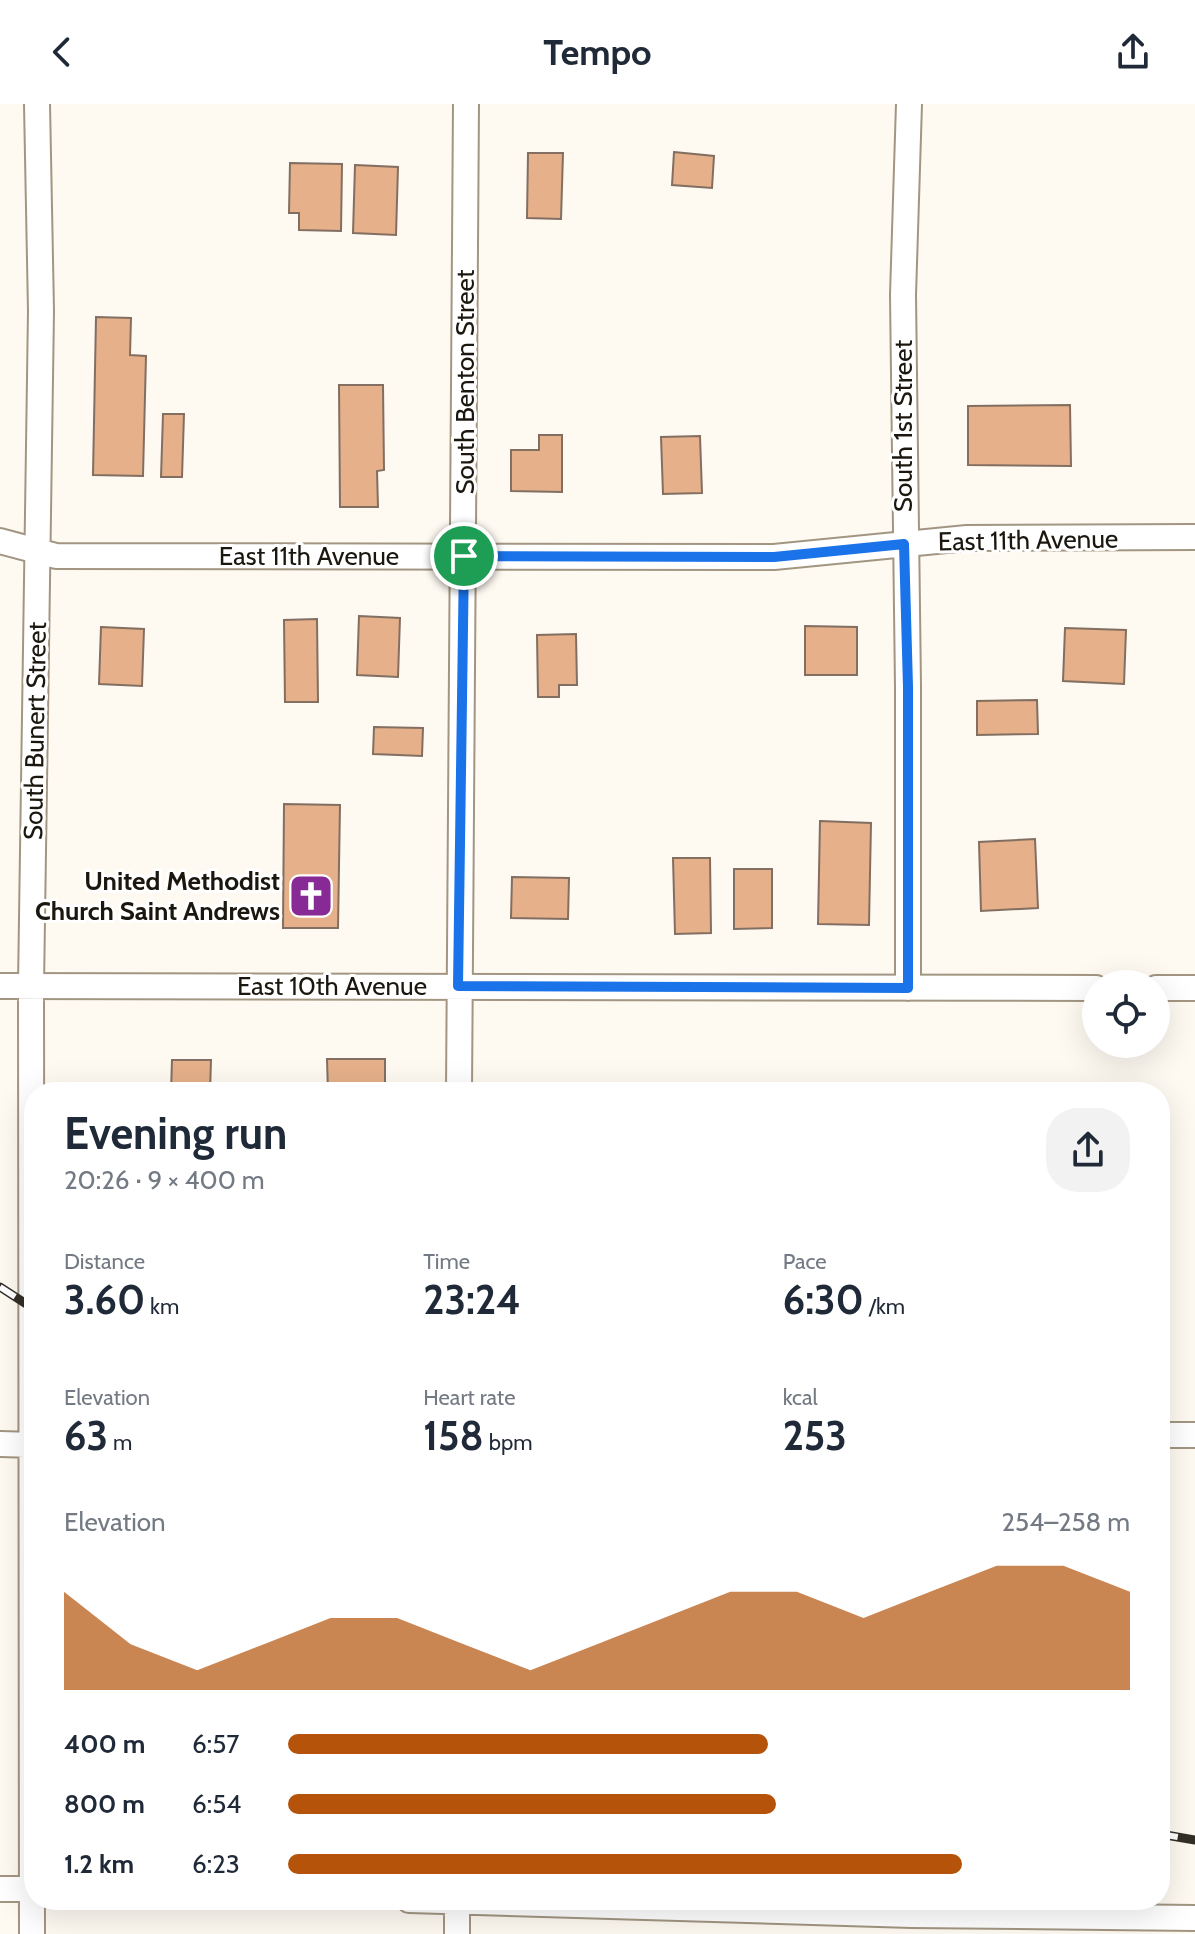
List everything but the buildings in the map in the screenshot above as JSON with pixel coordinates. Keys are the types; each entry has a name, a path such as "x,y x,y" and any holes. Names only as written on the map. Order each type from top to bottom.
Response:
{"street":[{"name":"South Bunert Street","path":"31,1082 41,311 37,104"},
{"name":"South Benton Street","path":"459,1082 466,104"},
{"name":"South 1st Street","path":"908,988 903,295 909,104"},
{"name":"East 11th Avenue","path":"0,541 56,556 774,557 967,538 1195,537"},
{"name":"East 10th Avenue","path":"0,986 1082,988"},
{"path":"1170,988 1195,988"},
{"path":"1170,1435 1195,1435"},
{"path":"0,1444 24,1445"},
{"path":"0,1889 24,1888"},
{"name":"South Bunert Street","path":"32,1934 33,1910"},
{"path":"457,1910 457,1934"},
{"path":"628,1910 912,1925 1195,1918"}],"railway":[{"path":"0,1287 24,1303"},
{"path":"1170,1836 1195,1840"}],"place":[{"name":"United Methodist Church Saint Andrews","path":"311,896"}],"route":[{"path":"904,544 908,687 908,988 458,986 464,556 774,557 904,544"}]}
